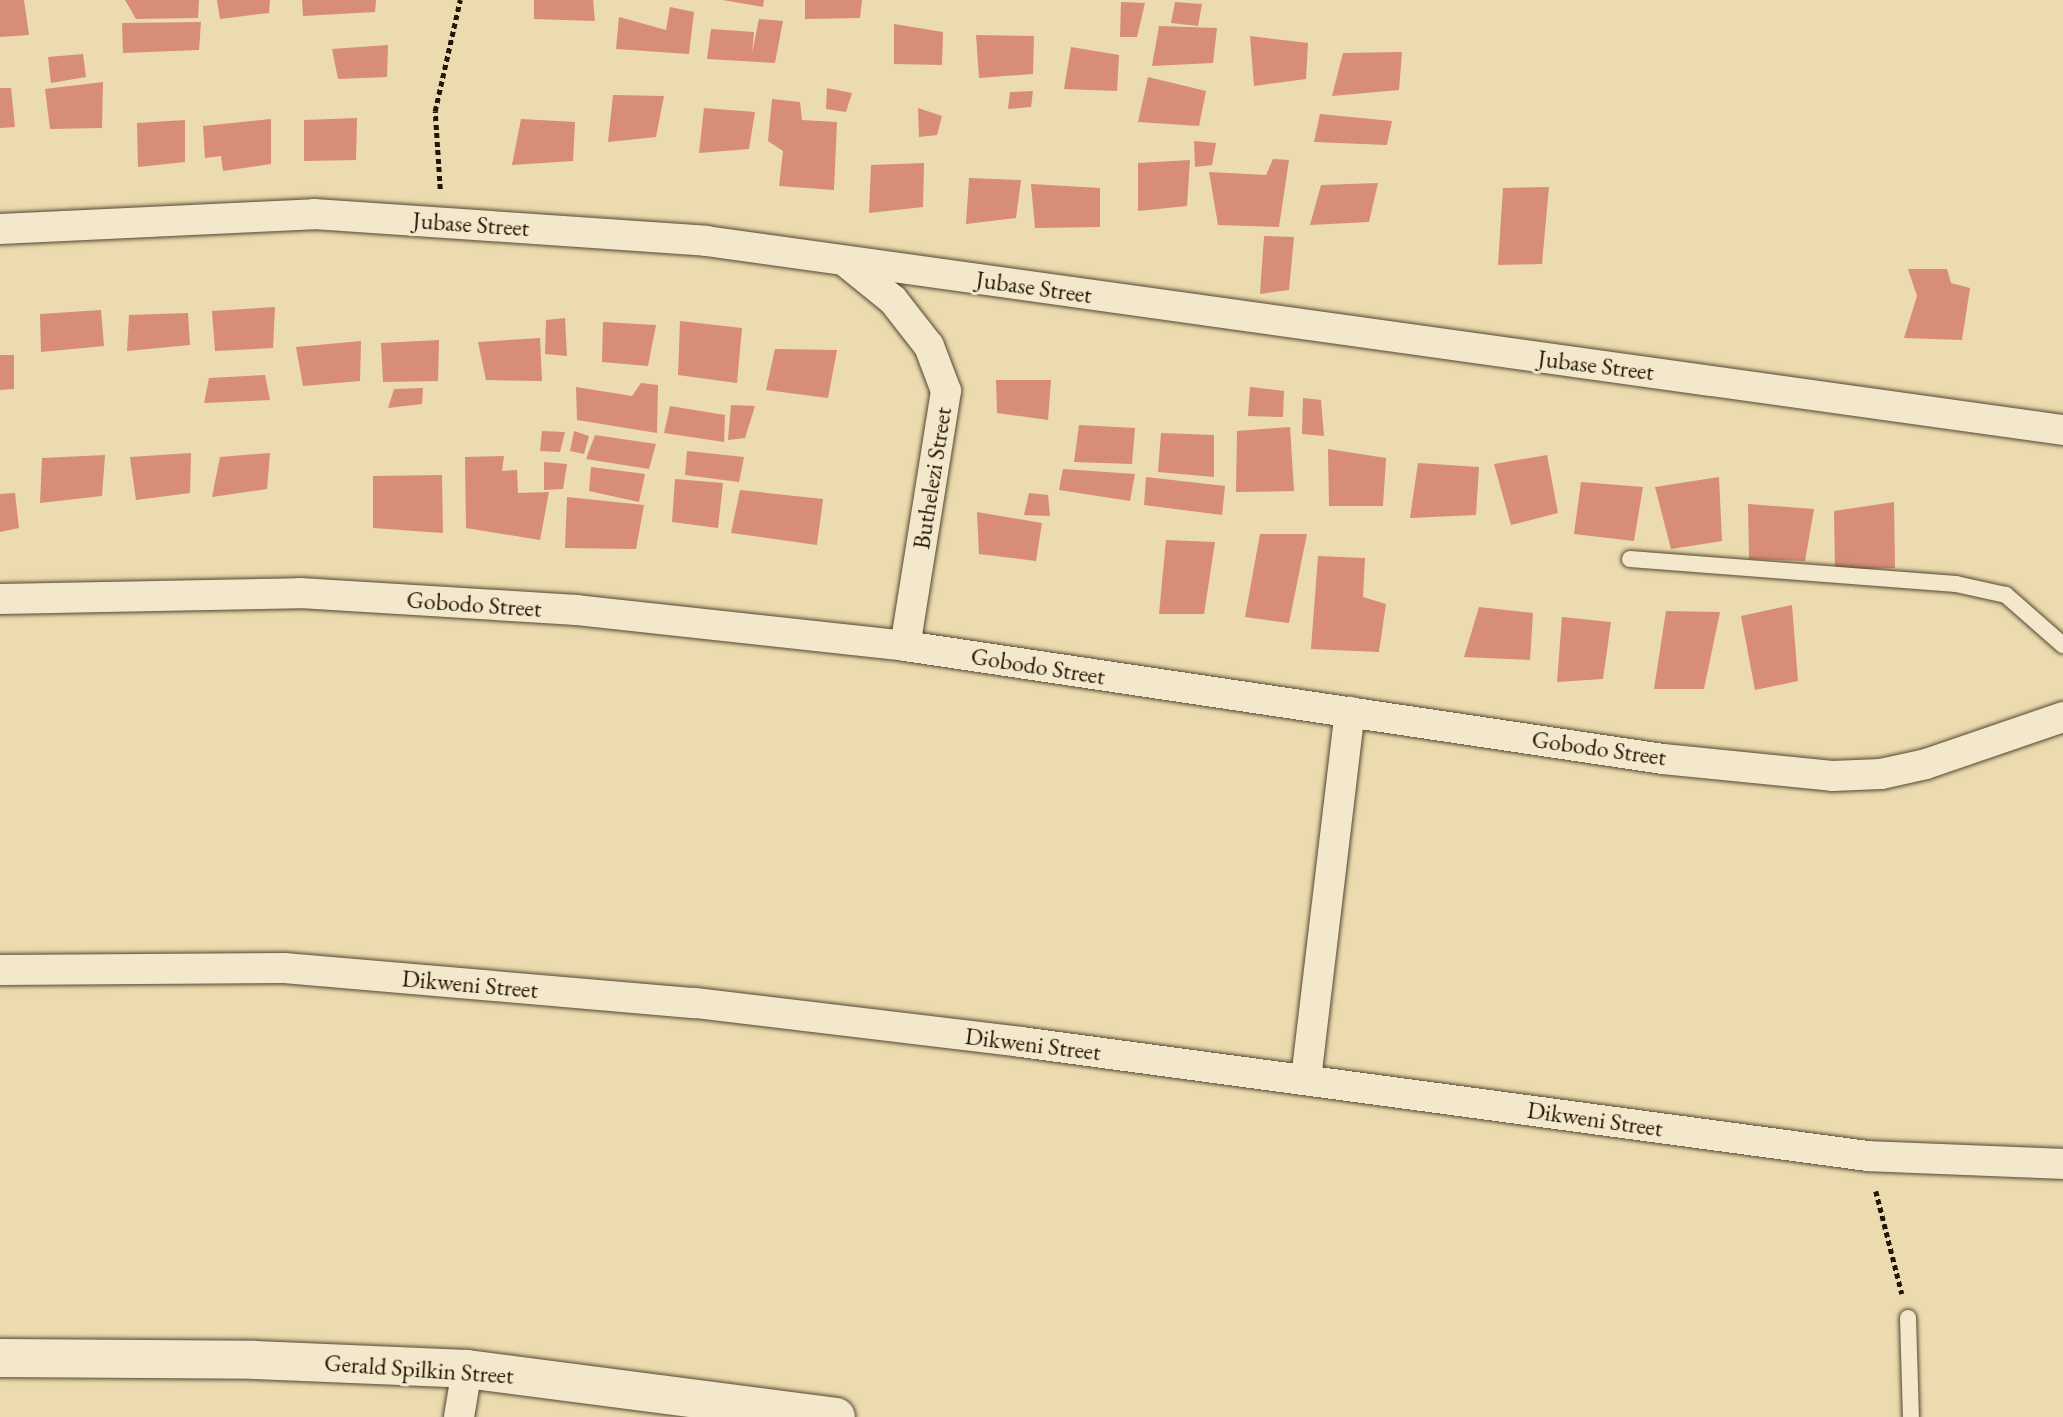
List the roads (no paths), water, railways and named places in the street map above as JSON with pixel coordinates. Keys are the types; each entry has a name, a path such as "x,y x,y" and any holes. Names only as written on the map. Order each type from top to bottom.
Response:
{"street":[{"name":"Jubase Street","path":"0,229 314,214 706,241 2063,430"},
{"name":"Buthelezi Street","path":"846,262 893,300 929,346 946,391 905,646"},
{"name":"Gobodo Street","path":"0,599 300,593 576,610 905,646 1663,759 1832,776 1881,774 1926,764 2063,717"},
{"path":"1306,1079 1350,712"},
{"name":"Dikweni Street","path":"0,970 284,968 695,1003 1306,1079 1868,1156 2063,1164"},
{"name":"Gerald Spilkin Street","path":"0,1358 255,1360 467,1369 836,1417"},
{"path":"459,1417 467,1369"}],"lane":[{"path":"1630,559 1956,584 2006,595 2063,645"},
{"path":"1908,1318 1911,1417"}]}
